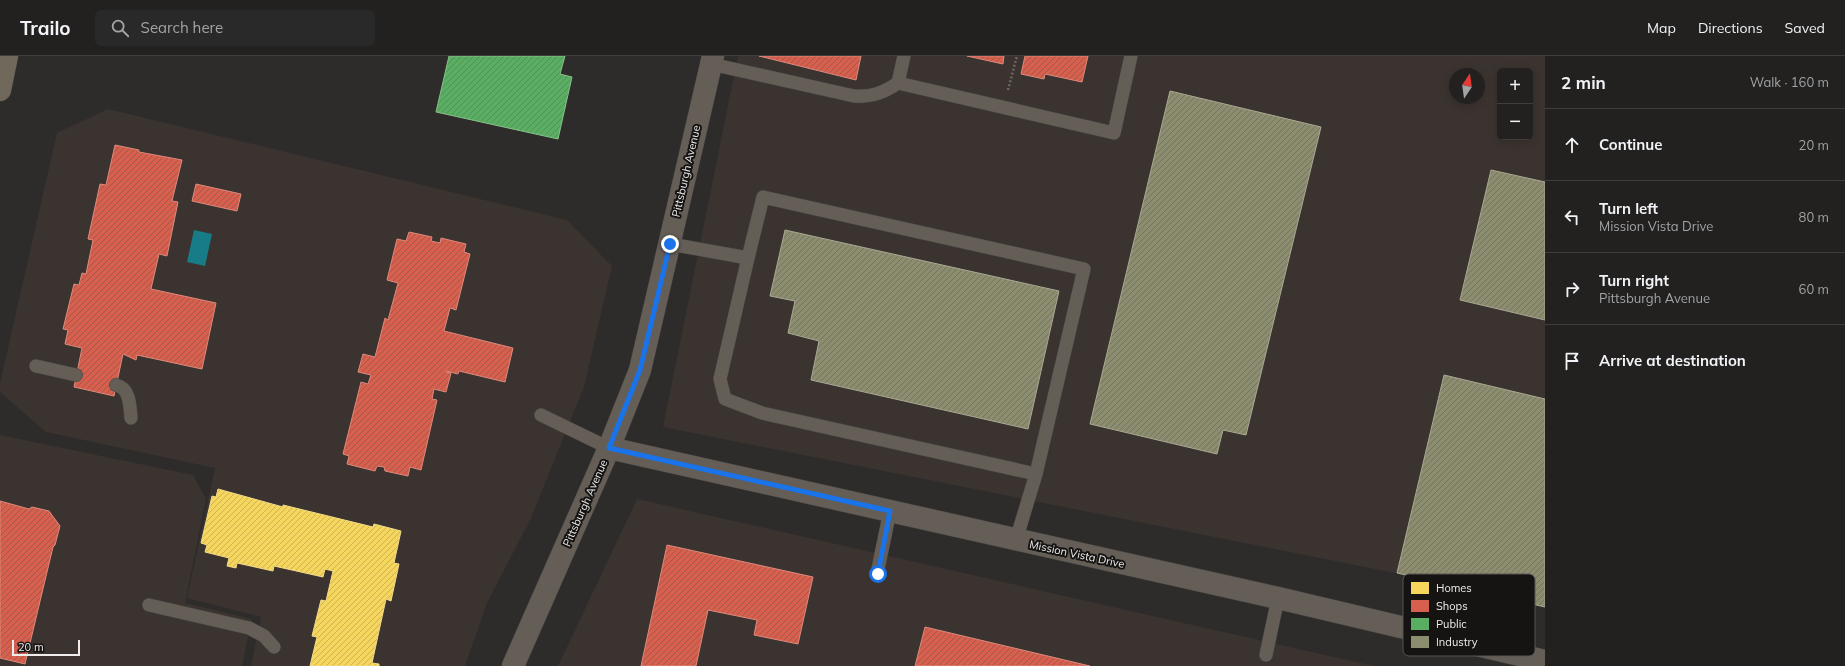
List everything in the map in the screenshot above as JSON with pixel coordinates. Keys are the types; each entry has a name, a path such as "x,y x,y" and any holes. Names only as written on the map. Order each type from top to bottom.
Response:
{"main road":[{"path":"0,90 7,56"}],"street":[{"name":"Pittsburgh Avenue","path":"513,666 609,448 640,370 712,60"},
{"name":"Mission Vista Drive","path":"609,448 1278,598 1403,627"},
{"name":"Mission Vista Drive","path":"1524,656 1545,661"}],"lane":[{"path":"712,60 854,96 869,97 884,92 898,83 904,56"},
{"path":"898,83 1114,133 1131,56"},
{"path":"1016,540 1036,474 1084,269 763,197 720,378 725,399 762,413 1036,474"},
{"path":"670,244 748,258"},
{"path":"36,366 76,375"},
{"path":"116,385 120,386 127,393 131,418"},
{"path":"541,414 609,448"},
{"path":"878,574 890,511"},
{"path":"1266,655 1278,598"},
{"path":"149,605 249,628 264,636 274,647"}],"path":[{"path":"1004,107 1017,56"}],"shaded area":[{"path":"738,56 1545,56 1545,603 1535,601 1535,574 1403,574 663,427"},
{"path":"108,109 567,220 612,266 584,387 530,520 487,603 465,666 251,666 261,617 187,598 215,468 46,432 0,392 0,383 57,133"},
{"path":"0,435 193,475 206,499 185,603 252,619 242,666 0,666"},
{"path":"637,499 1374,666 558,666"}],"water":[{"path":"194,230 212,234 205,266 187,262"}],"building: Homes":[{"path":"218,489 283,507 283,505 373,527 374,524 401,531 394,563 399,564 391,601 386,599 372,663 379,664 379,666 310,666 317,637 312,636 321,600 326,601 333,571 325,569 323,577 274,566 273,571 237,563 236,568 227,566 229,558 205,552 207,545 201,543 212,496 216,497"}],"building: Shops":[{"path":"759,56 861,56 856,80"},
{"path":"967,56 1004,56 1003,64"},
{"path":"1025,56 1088,56 1082,82 1045,74 1044,79 1021,74"},
{"path":"115,145 139,150 139,152 182,160 172,201 178,202 167,256 159,254 151,289 216,303 202,369 137,355 136,360 123,354 114,396 74,387 82,348 65,344 68,330 63,329 74,284 79,285 82,273 86,274 93,240 88,239 100,184 106,185"},
{"path":"196,184 241,194 237,211 192,201"},
{"path":"409,232 432,237 431,241 440,243 441,238 466,244 464,252 470,254 456,310 450,308 444,331 513,348 505,382 459,371 458,374 446,371 451,373 446,392 434,389 432,399 437,400 421,470 410,467 408,476 385,471 384,467 377,466 375,471 347,464 349,456 343,454 361,382 368,384 371,375 358,372 363,354 375,357 385,318 388,320 398,283 387,280 397,239 406,241"},
{"path":"0,501 29,509 32,507 49,511 60,526 55,545 53,547 25,664 0,658"},
{"path":"667,545 813,577 798,644 754,635 757,620 708,610 696,666 641,666"},
{"path":"925,627 1090,666 915,666"}],"building: Public":[{"path":"449,56 565,56 560,74 572,77 558,139 436,112"}],"building: Industry":[{"path":"1170,91 1321,127 1246,435 1223,430 1217,454 1090,424"},
{"path":"1491,170 1545,182 1545,320 1460,300"},
{"path":"785,230 1059,291 1028,429 811,380 819,341 788,333 795,301 770,296"},
{"path":"1444,375 1545,399 1545,607 1535,605 1535,574 1403,574 1397,573"}],"route":[{"path":"670,244 640,370 609,448 890,511 878,574"}]}
